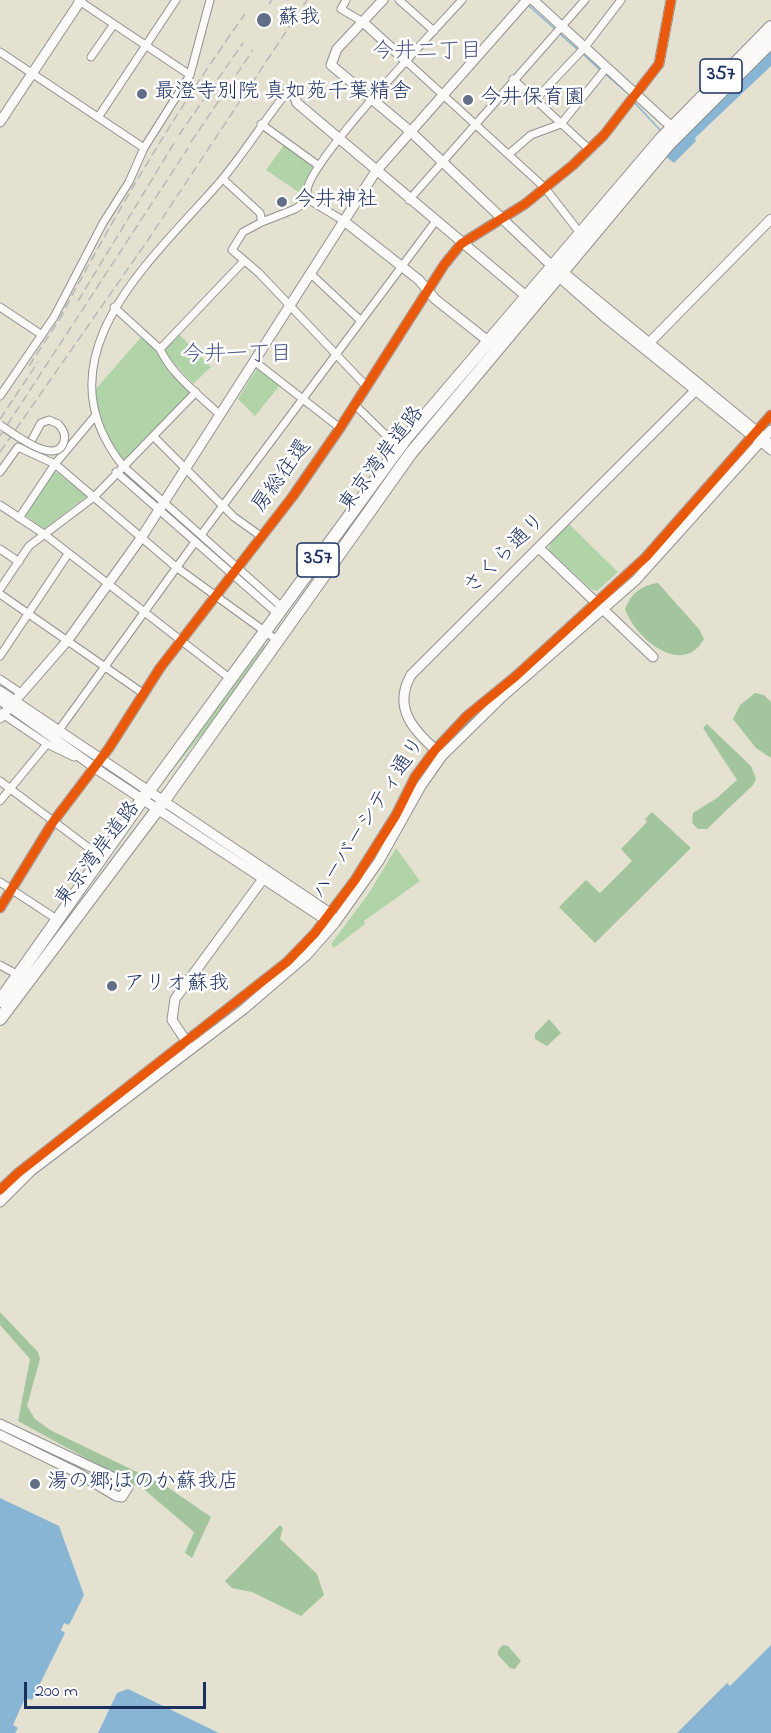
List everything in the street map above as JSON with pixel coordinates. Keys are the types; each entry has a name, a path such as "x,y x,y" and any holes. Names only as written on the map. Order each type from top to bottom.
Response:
{"highway":[{"name":"東京湾岸道路","path":"676,130 771,27"},
{"name":"東京湾岸道路","path":"0,1001 101,857 399,448 526,297 557,270 580,233 676,130 771,42"},
{"name":"東京湾岸道路","path":"0,1019 161,805 394,475 557,270 665,141"}],"street":[{"path":"99,116 176,0"},
{"path":"0,396 42,335 72,285 103,223 129,182 144,148 190,75 210,0"},
{"path":"346,0 340,9 363,22 509,154 545,188 580,233"},
{"path":"383,0 337,49 331,65 410,132 557,270 695,391 760,438"},
{"path":"399,0 434,31"},
{"path":"533,0 607,68 638,93 676,130"},
{"path":"409,200 474,123 585,0"},
{"path":"535,100 585,47 621,0"},
{"path":"0,122 80,1 190,75"},
{"path":"460,1 338,139 319,166 307,190 309,200 344,221 402,266 419,280 435,299 488,341"},
{"path":"638,93 649,80 662,57 668,1"},
{"path":"8,708 68,640 141,538 376,171 525,3"},
{"path":"91,57 114,24"},
{"path":"0,52 144,148"},
{"path":"509,154 531,135 561,124 607,68"},
{"path":"513,80 590,150"},
{"path":"281,612 235,572 195,542 123,466 105,440 96,415 92,389 97,345 114,307 223,179 261,124 290,93 297,103 338,139 526,297"},
{"name":"房総往還","path":"0,908 53,822 102,758 181,640 262,537 340,428 427,290 462,244 503,219 545,188 590,150 638,93"},
{"path":"261,124 319,166"},
{"path":"223,179 260,213 262,222"},
{"path":"309,200 295,209 243,232 232,250 290,305 334,355 367,387"},
{"path":"649,343 771,219"},
{"path":"201,535 435,222"},
{"path":"160,349 244,261"},
{"path":"557,270 649,343 760,438 771,451"},
{"path":"310,273 360,320"},
{"path":"114,307 160,349 163,357 220,415"},
{"path":"0,308 42,335"},
{"path":"254,361 340,428"},
{"name":"さくら通り","path":"438,753 416,732 405,715 403,697 408,679 695,391"},
{"path":"144,694 0,592 29,546 94,497 196,392"},
{"path":"355,405 399,448"},
{"path":"19,518 55,464 96,415"},
{"name":"ハーバーシティ通り","path":"760,438 771,415"},
{"path":"0,425 26,439 31,443 37,447 42,451 47,452 55,451 61,446 63,429 55,421 43,422 37,428 32,439 27,449"},
{"name":"ハーバーシティ通り","path":"0,1202 32,1171 189,1045 287,962 327,917 370,857 415,777 438,753 502,698 600,607 649,567 760,438 771,430"},
{"path":"153,436 222,506 262,537"},
{"path":"0,471 18,447 27,449 55,464 176,567 278,641"},
{"path":"116,472 201,535 235,572"},
{"path":"0,505 44,534 232,680"},
{"path":"59,730 195,542"},
{"path":"538,548 652,657"},
{"path":"0,549 19,562"},
{"path":"0,656 68,554"},
{"path":"0,679 8,708"},
{"path":"0,691 8,708 94,767 146,795 335,923"},
{"path":"0,700 46,744 80,757"},
{"path":"8,708 59,730 102,758 146,795"},
{"path":"0,801 46,744"},
{"name":"ハーバーシティ通り","path":"0,1190 18,1173 189,1045 275,984 307,955 335,923 379,861 438,753"},
{"path":"0,781 101,857"},
{"path":"161,805 263,879 327,917"},
{"path":"189,1045 172,1020 175,999 263,879"},
{"path":"0,882 58,920"},
{"path":"0,965 18,975"},
{"path":"0,1424 123,1482 128,1487 126,1492 122,1497 116,1496 78,1473 0,1436"}],"green space":[{"path":"284,145 314,165 300,193 266,170"},
{"path":"178,333 211,367 193,384 164,352 164,348"},
{"path":"143,335 194,392 125,459 120,459 101,427 95,390"},
{"path":"258,367 280,385 255,416 238,399"},
{"path":"55,471 87,496 44,529 25,515"},
{"path":"569,524 618,572 597,591 591,589 549,550 550,543"},
{"path":"658,583 699,629 704,639 695,650 684,655 660,650 649,642 630,620 625,609 637,591"},
{"path":"264,645 267,647 232,698 167,777"},
{"path":"755,693 764,695 771,702 771,758 756,748 733,719 740,705"},
{"path":"707,724 751,766 756,779 753,785 707,829 698,829 692,823 693,813 717,798 737,780 703,728"},
{"path":"652,812 691,848 595,943 559,907 586,880 600,893 632,861 621,849 647,822 645,819"},
{"path":"396,848 420,881 364,921 365,924 334,948 331,944 369,893"},
{"path":"549,1019 561,1033 547,1046 535,1039 535,1034"},
{"path":"0,1312 38,1352 40,1359 27,1406 35,1419 50,1430 166,1486 211,1517 192,1558 185,1553 194,1532 146,1491 18,1421 30,1359 0,1325"},
{"path":"280,1525 283,1528 280,1539 317,1574 324,1595 301,1616 252,1592 232,1588 225,1581"},
{"path":"503,1645 508,1646 521,1661 515,1669 510,1668 498,1655 498,1650"}],"water":[{"path":"771,46 771,66 695,138 696,141 674,163 664,155"},
{"path":"0,1498 59,1526 84,1595 69,1625 64,1623 61,1630 65,1633 32,1700 25,1698 13,1725 18,1728 15,1733 0,1733"},
{"path":"771,1645 771,1733 677,1733 727,1683 730,1686"},
{"path":"128,1689 219,1733 98,1733 117,1693"}],"waterway":[{"path":"528,5 556,30"},
{"path":"559,33 578,50"},
{"path":"582,53 600,70"},
{"path":"604,73 630,95"},
{"path":"634,102 661,131"}],"railway":[{"path":"269,4 272,0"},
{"path":"280,12 288,0"},
{"path":"0,452 148,240 307,0"},
{"path":"59,320 147,164 194,88 245,14"},
{"path":"179,135 243,43"},
{"path":"191,142 253,50"},
{"path":"78,301 176,140"},
{"path":"0,436 188,148"},
{"path":"29,366 63,314"},
{"path":"0,419 38,362"}],"cycle path":[{"path":"0,908 53,822 109,748 160,668 293,496 340,428 444,265 461,244 525,204 573,165 604,135 659,64 671,0"},
{"path":"0,1190 18,1173 287,962 315,933 355,880 396,815 415,777 435,750 467,716 516,676 646,557 771,415"}],"place":[{"name":"蘇我","path":"264,20"},
{"name":"最澄寺別院 真如苑千葉精舎","path":"142,94"},
{"name":"今井保育園","path":"468,100"},
{"name":"今井神社","path":"282,202"},
{"name":"アリオ蘇我","path":"112,986"},
{"name":"湯の郷;ほのか蘇我店","path":"35,1484"}],"district":[{"name":"今井二丁目","path":"427,53"},
{"name":"今井一丁目","path":"237,356"}]}
